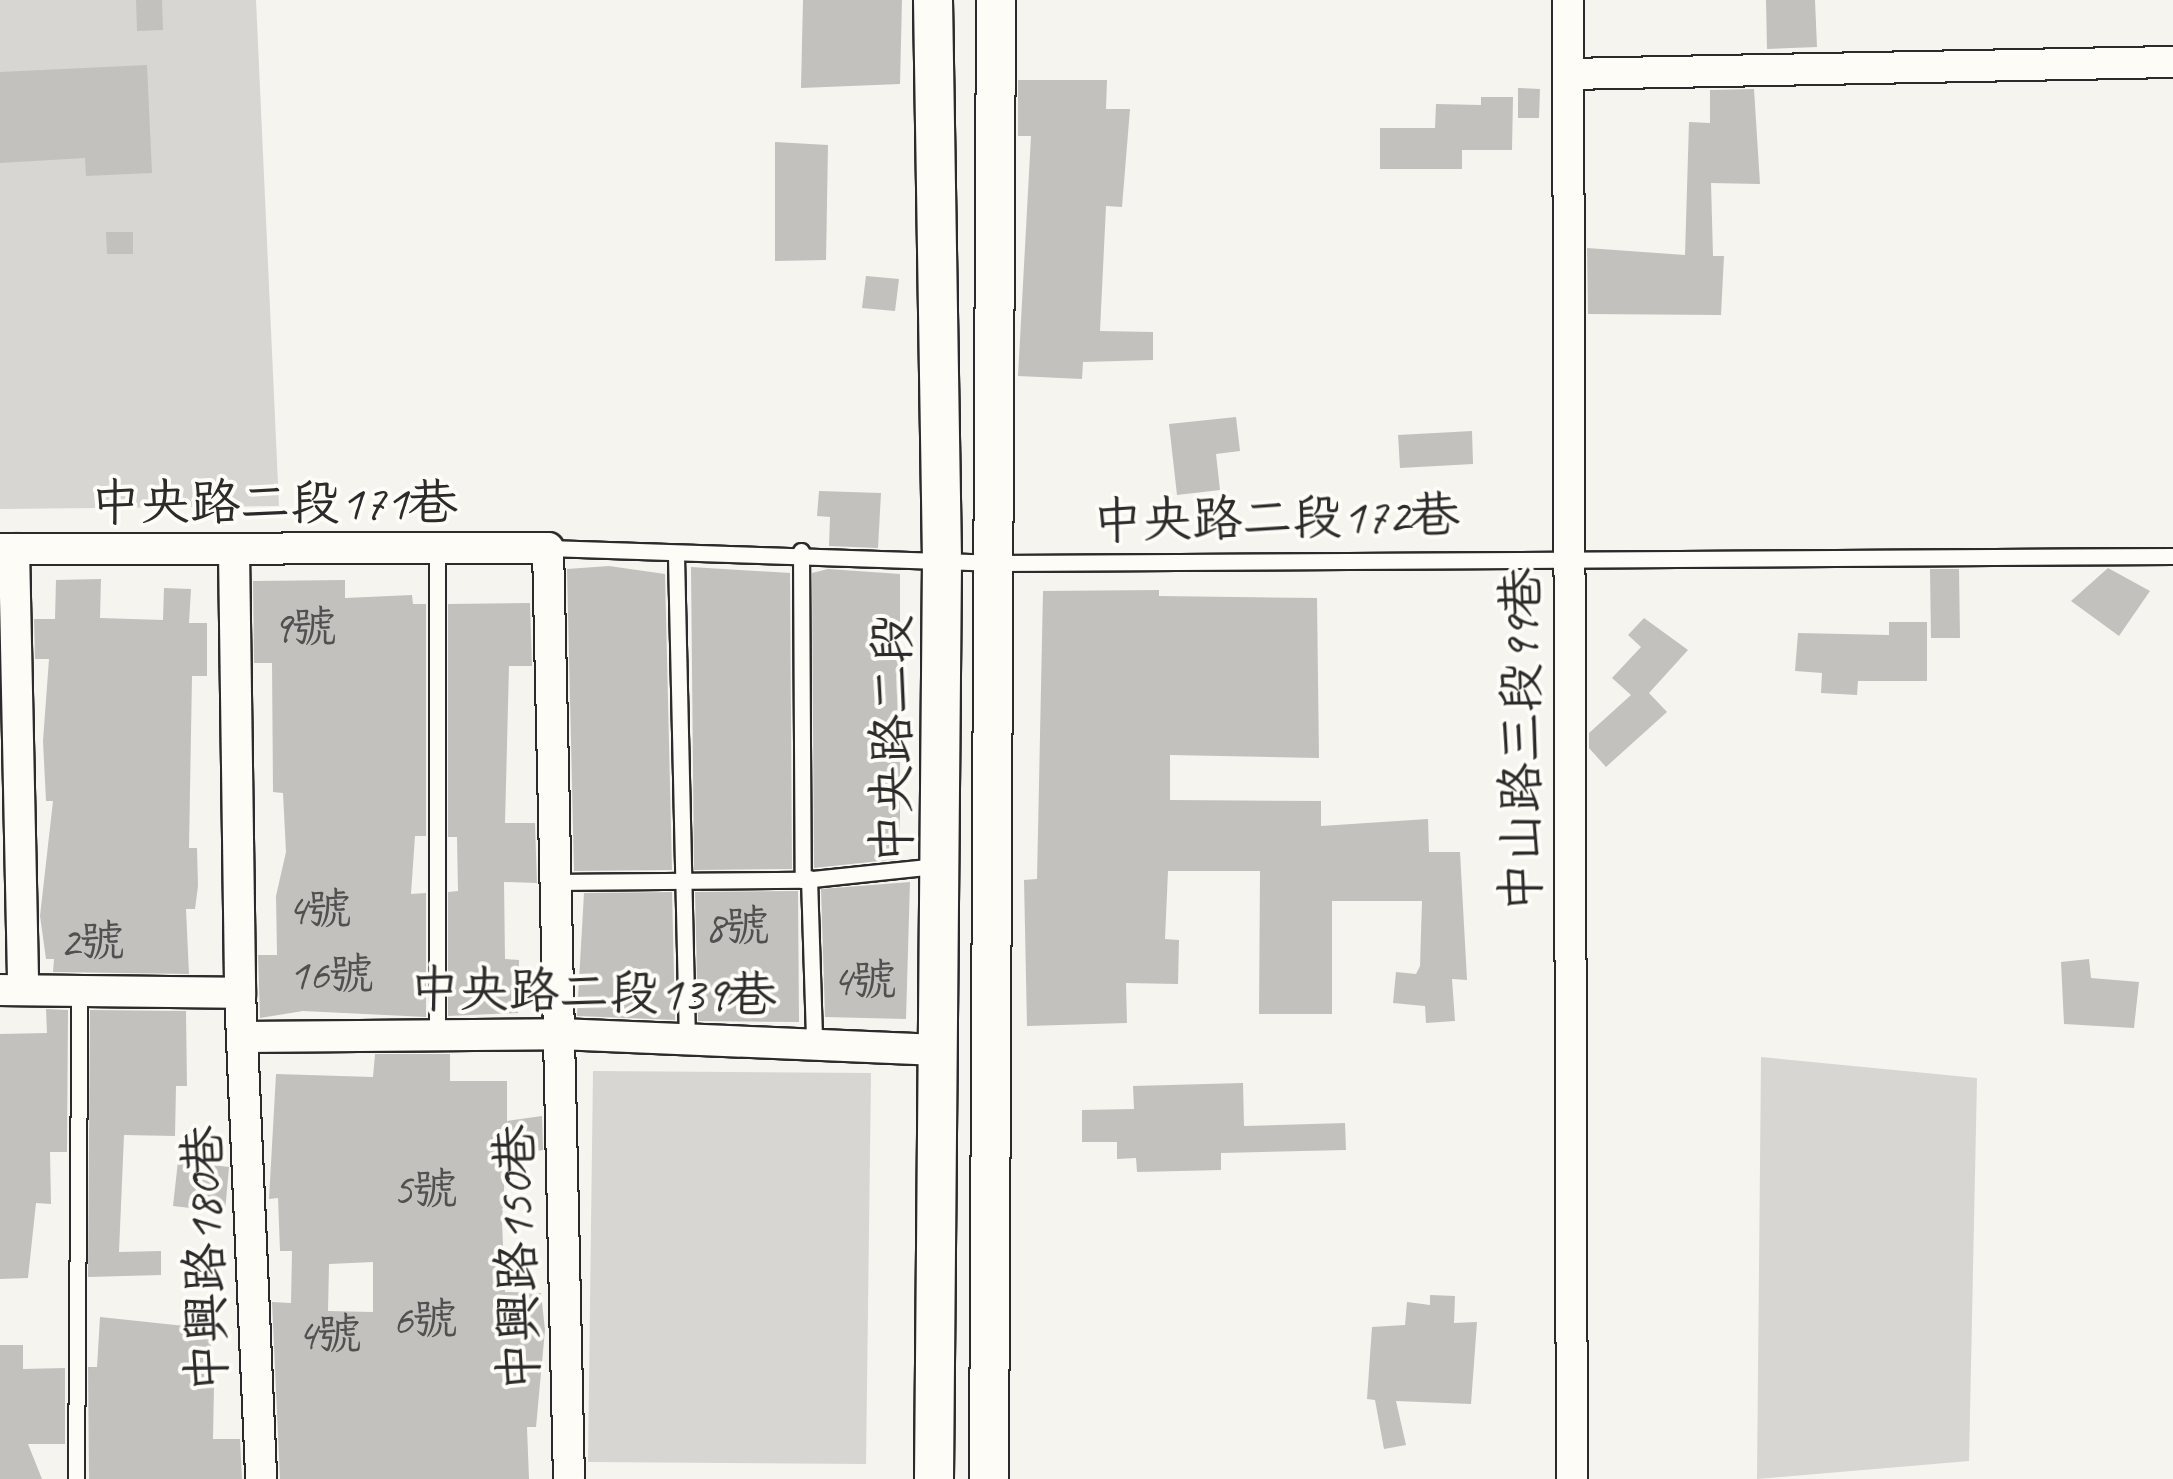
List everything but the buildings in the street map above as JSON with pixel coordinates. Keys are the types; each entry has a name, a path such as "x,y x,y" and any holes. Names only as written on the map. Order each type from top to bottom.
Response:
{"street":[{"name":"中央路二段","path":"933,0 942,561 934,1479"},
{"name":"中央路二段","path":"989,1479 996,0"},
{"name":"中山路三段99巷","path":"1568,0 1572,1479"},
{"path":"1568,74 2173,62"},
{"name":"中央路二段171巷","path":"7,549 438,554 548,548"},
{"name":"中興路150巷","path":"548,548 552,882 569,1479"},
{"path":"7,549 12,989 240,993"},
{"name":"中興路180巷","path":"234,552 240,993 245,1037 261,1479"},
{"name":"中央路二段139巷","path":"245,1037 559,1034 687,1043 814,1041 939,1050"}],"lane":[{"name":"中央路二段172巷","path":"548,548 676,556 801,552 993,563 1567,554 2173,556"},
{"path":"801,552 806,879 814,1041"},
{"path":"437,1037 438,554"},
{"path":"676,556 687,1043"},
{"path":"552,882 806,879 941,866"},
{"path":"76,1479 79,993"}],"shaded area":[{"path":"0,0 256,0 279,506 0,509"},
{"path":"1761,1057 1977,1078 1969,1461 1757,1479"},
{"path":"593,1071 871,1073 866,1464 588,1462"}]}
